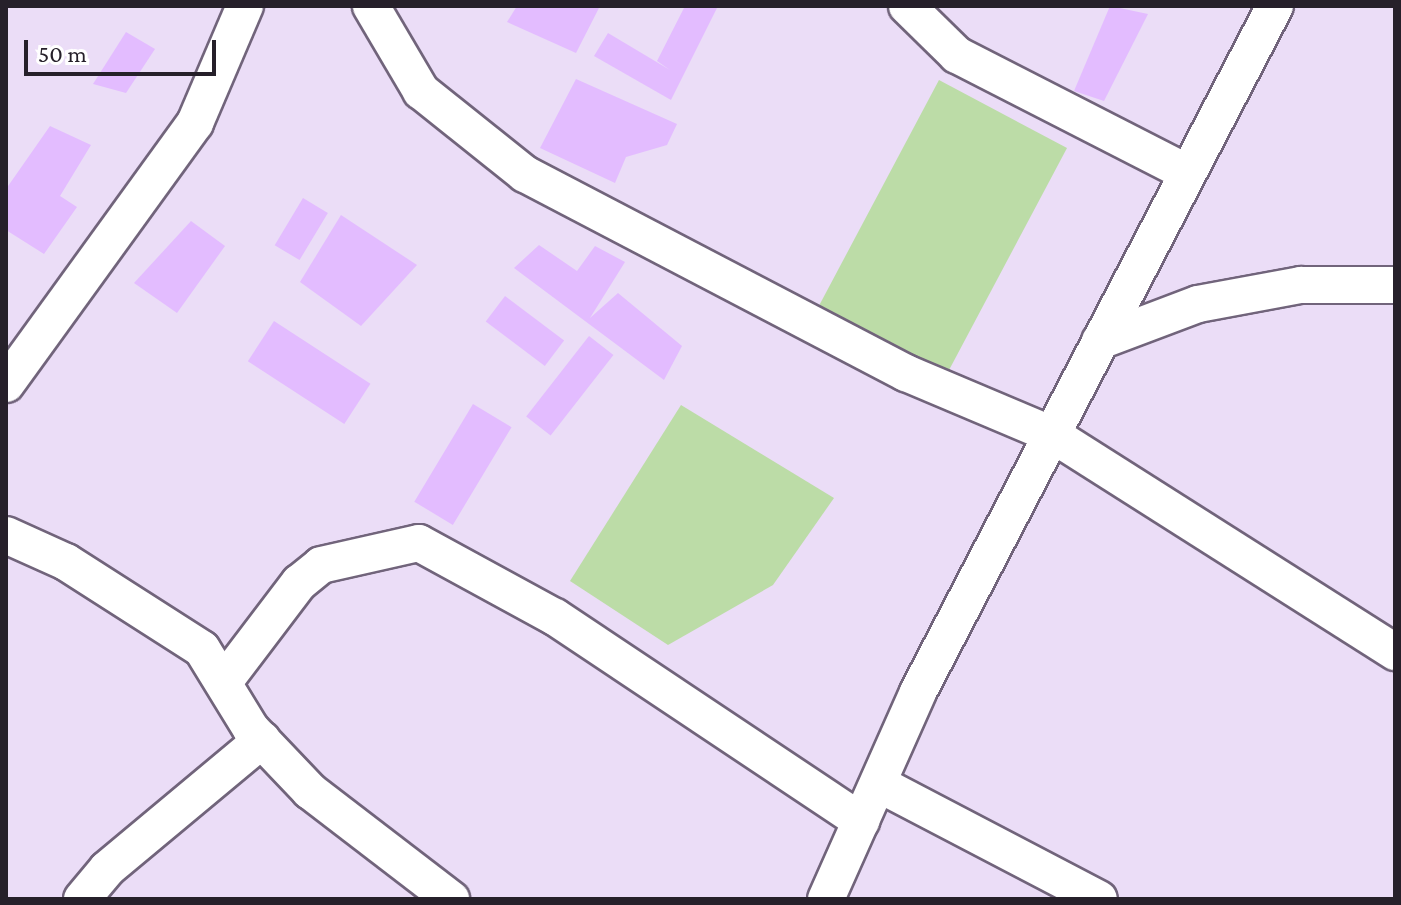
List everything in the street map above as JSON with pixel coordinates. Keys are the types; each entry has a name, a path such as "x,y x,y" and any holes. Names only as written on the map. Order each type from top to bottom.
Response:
{"street":[{"path":"6,384 195,123 245,6"},
{"path":"371,6 421,91 525,174 892,366 1053,435 1395,652"},
{"path":"907,6 957,55 1186,172"},
{"path":"826,899 918,692 1275,6"},
{"path":"1100,341 1198,304 1301,285 1395,285"},
{"path":"6,535 66,562 202,649 226,679 262,740 310,791 451,899"},
{"path":"226,679 321,565 419,543 555,617 861,821"},
{"path":"82,899 107,869 262,740"},
{"path":"879,784 1099,899"}],"green space":[{"path":"939,80 1067,148 939,388 811,320"},
{"path":"681,405 834,498 773,585 668,645 570,581"}],"building":[{"path":"517,6 600,6 576,53 507,22"},
{"path":"685,6 718,6 671,100 594,56 608,33 670,70 657,61"},
{"path":"1110,6 1148,14 1104,101 1074,91"},
{"path":"126,32 155,49 126,93 93,84"},
{"path":"576,79 677,124 667,145 626,157 615,183 540,148"},
{"path":"50,126 91,145 60,196 77,207 44,254 6,230 6,189"},
{"path":"303,198 328,213 300,260 275,245"},
{"path":"341,215 417,265 361,326 300,282"},
{"path":"191,221 225,246 177,313 134,283"},
{"path":"539,245 577,271 595,246 625,262 590,318 618,293 682,346 664,380 514,268"},
{"path":"505,296 564,341 545,366 486,322"},
{"path":"274,321 370,384 344,424 248,361"},
{"path":"589,336 613,355 551,435 526,416"},
{"path":"473,404 512,427 453,525 414,502"}]}
